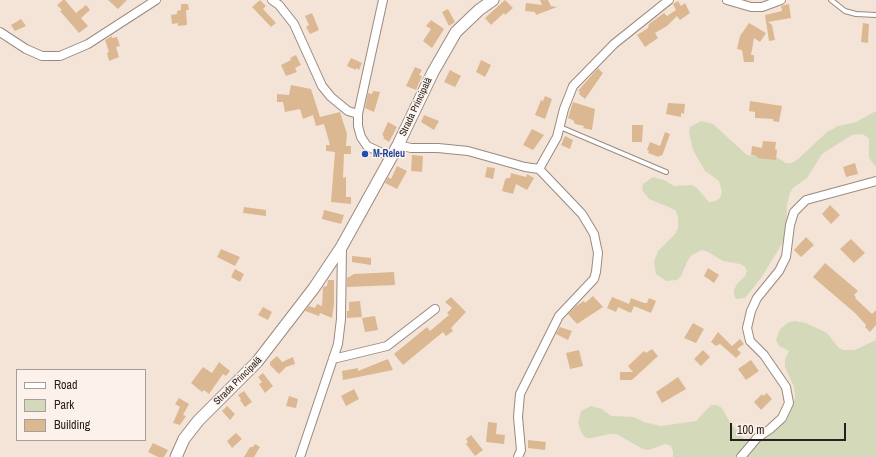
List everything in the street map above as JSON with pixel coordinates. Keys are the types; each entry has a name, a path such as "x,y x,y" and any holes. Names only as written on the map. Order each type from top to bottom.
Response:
{"street":[{"path":"0,32 36,54 42,56 60,56 88,44 156,0"},
{"path":"272,0 279,5 294,24 322,86 331,97 348,111 358,114"},
{"path":"383,0 358,114 358,126 367,146 391,157"},
{"name":"Strada Principală","path":"176,457 184,439 198,421 258,362 342,246 398,145 432,72 456,32 479,10 493,0"},
{"path":"539,169 557,137 564,109 573,86 614,44 669,0"},
{"path":"727,0 751,7 762,7 781,0"},
{"path":"398,145 412,148 438,148 468,151 525,167 539,169 582,214 594,234 598,252 594,279 559,316 520,394 518,417 521,450 518,457"},
{"path":"741,457 757,438 782,418 789,403 786,387 764,355 750,341 747,328 751,311 757,298 779,271 786,258 790,225 794,212 806,200 876,181"},
{"name":"Strada Principală","path":"300,457 338,344 341,319 342,246"},
{"path":"333,359 387,346 435,309"}],"lane":[{"path":"832,0 845,11 856,14 876,15"},
{"path":"560,127 666,172"}],"green space":[{"path":"876,111 876,167 869,158 869,139 863,134 852,135 822,154 807,178 793,188 790,193 787,204 786,233 782,244 761,278 745,298 736,299 734,290 737,284 745,276 747,271 745,267 740,264 723,261 702,250 692,255 688,260 681,276 677,280 666,281 656,274 654,262 658,251 675,234 678,228 678,217 676,211 649,199 642,190 643,184 653,177 664,180 674,186 692,185 697,188 709,202 720,198 722,192 719,181 705,171 693,150 689,133 690,127 701,121 713,124 747,155 753,156 770,153 786,163 791,163 797,160 827,132 838,126 856,122"},
{"path":"795,321 806,323 827,333 838,347 843,350 855,350 876,340 876,457 673,457 671,446 665,444 649,450 643,449 616,434 586,438 582,434 578,423 581,411 591,406 602,409 611,416 634,417 644,422 661,426 696,421 711,405 717,405 722,408 731,424 746,441 748,446 785,420 791,410 795,398 794,387 785,367 785,359 789,351 779,346 776,340 780,329 789,322"}],"building":[{"path":"65,0 76,13 86,5 90,10 81,18 88,26 79,33 60,11 62,10 57,5"},
{"path":"108,0 127,0 118,9"},
{"path":"260,0 266,6 263,9 276,23 271,27 252,7"},
{"path":"505,0 513,8 505,15 504,13 491,25 485,18"},
{"path":"540,0 548,0 551,6 557,7 536,15 535,12 525,11 526,3 542,5"},
{"path":"678,1 681,6 685,3 690,13 680,20 677,16 667,26 655,33 658,38 645,47 637,35 648,28 649,24 664,13 667,16 676,10 673,4"},
{"path":"181,4 188,4 189,10 186,10 187,25 178,26 178,23 172,24 171,15 177,14 177,11 181,10"},
{"path":"789,4 791,18 768,22 772,25 775,40 769,41 765,15 782,11 781,6"},
{"path":"448,9 455,22 449,26 442,12"},
{"path":"312,13 319,30 310,34 306,27 309,25 305,16"},
{"path":"21,19 26,26 15,31 11,25"},
{"path":"431,20 444,29 432,48 423,41 431,29 426,26"},
{"path":"749,23 766,33 760,42 754,38 751,55 754,55 754,62 744,62 742,50 737,49 740,36"},
{"path":"863,23 869,24 868,43 861,42"},
{"path":"112,36 112,38 117,37 120,46 116,47 119,57 109,61 107,53 109,52 105,40"},
{"path":"296,55 301,65 295,68 297,72 286,76 281,65 291,60 290,58"},
{"path":"351,58 362,63 359,70 347,66"},
{"path":"481,60 491,65 485,77 476,72"},
{"path":"415,67 422,70 419,75 422,76 416,90 406,86"},
{"path":"598,68 603,73 585,99 579,94 580,92 578,91"},
{"path":"450,70 461,76 455,87 444,82"},
{"path":"291,85 311,89 320,117 340,112 347,134 346,146 351,146 351,154 344,154 343,178 346,177 346,197 351,197 351,204 331,202 335,152 326,151 326,145 330,145 324,124 316,126 313,115 303,119 300,109 285,112 283,102 277,102 277,94 289,95"},
{"path":"373,91 380,92 374,112 365,108 368,93 372,94"},
{"path":"545,96 552,99 545,119 535,115 541,100 543,101"},
{"path":"750,101 782,106 779,122 773,121 773,119 755,118 755,112 749,111"},
{"path":"573,102 595,109 592,130 575,124 573,120 568,118"},
{"path":"668,103 685,104 684,114 681,113 681,117 666,114"},
{"path":"424,115 439,121 434,130 421,122"},
{"path":"388,122 397,127 389,142 383,138 384,136 382,135"},
{"path":"632,125 643,125 642,142 632,142"},
{"path":"532,129 544,135 533,150 523,145"},
{"path":"665,132 670,134 662,156 660,155 659,157 648,153 649,151 647,150 650,142 660,146"},
{"path":"565,136 573,140 570,149 561,145"},
{"path":"763,141 776,142 776,160 757,158 757,156 751,155 752,146 762,148"},
{"path":"412,155 423,156 422,172 411,171"},
{"path":"855,163 858,174 846,177 843,167"},
{"path":"397,166 407,171 397,189 385,183 388,177 391,179"},
{"path":"487,167 495,168 493,179 485,177"},
{"path":"511,173 526,177 527,174 534,178 527,190 516,184 513,194 502,191 505,180 510,178"},
{"path":"830,205 840,215 831,224 822,214"},
{"path":"244,207 266,210 266,216 243,213"},
{"path":"324,210 344,215 341,224 322,219"},
{"path":"806,237 814,245 801,257 794,250"},
{"path":"851,239 865,253 854,263 840,249"},
{"path":"221,249 240,257 235,266 217,257"},
{"path":"352,256 371,258 371,265 352,262"},
{"path":"825,263 858,291 854,295 856,297 855,298 872,314 876,310 876,325 870,332 855,313 813,277"},
{"path":"708,268 719,275 714,283 704,276"},
{"path":"235,269 244,274 240,282 231,277"},
{"path":"394,272 395,285 347,287 347,278 354,274"},
{"path":"328,280 334,280 334,304 332,318 320,313 319,316 305,311 309,306 315,308 317,304 322,306 323,287 327,286"},
{"path":"593,296 603,307 577,324 568,314 576,306 584,301 585,303"},
{"path":"451,297 466,312 451,328 453,331 446,336 443,332 403,365 394,354 427,327 430,331 449,315 447,313 452,308 445,302"},
{"path":"612,297 634,306 631,313 618,307 616,312 607,308"},
{"path":"631,298 644,303 647,303 649,298 656,301 651,313 629,304"},
{"path":"360,301 362,317 347,318 349,302"},
{"path":"263,307 272,312 268,320 258,315"},
{"path":"375,316 378,330 365,332 362,318"},
{"path":"693,323 704,329 696,343 684,338"},
{"path":"560,327 572,331 568,340 556,334"},
{"path":"718,332 732,346 740,339 744,344 737,349 741,353 736,358 720,344 716,346 711,342"},
{"path":"652,349 658,356 632,380 620,380 620,372 633,372 628,366 644,351 646,353"},
{"path":"579,350 583,366 570,369 566,353"},
{"path":"703,350 710,357 701,366 694,359"},
{"path":"277,356 282,362 293,357 295,364 286,367 279,374 270,365 270,362"},
{"path":"388,359 393,370 343,380 342,371 358,368 358,371"},
{"path":"751,360 759,371 746,380 738,369"},
{"path":"219,362 230,371 226,376 223,374 209,394 204,390 202,392 191,383 203,367 212,373"},
{"path":"263,373 273,386 265,393 259,384 262,382 258,377"},
{"path":"678,377 686,389 662,403 656,392"},
{"path":"354,389 359,399 346,406 341,396"},
{"path":"244,391 252,402 245,407 238,395"},
{"path":"767,393 772,399 761,410 754,402 762,394 763,396"},
{"path":"289,396 298,399 296,408 286,406"},
{"path":"179,398 189,404 183,415 186,416 180,425 173,423 180,407 175,404"},
{"path":"227,406 235,414 230,420 222,411"},
{"path":"488,422 497,423 496,434 505,435 504,444 486,442"},
{"path":"236,433 242,439 232,448 227,441"},
{"path":"471,435 483,450 475,456 466,444 468,442 466,439"},
{"path":"528,440 546,442 545,450 528,448"},
{"path":"153,443 168,450 164,457 158,457 148,452"},
{"path":"255,444 260,447 254,457 244,457 250,447 253,447"}],"place":[{"name":"M-Releu","path":"365,154"}]}
